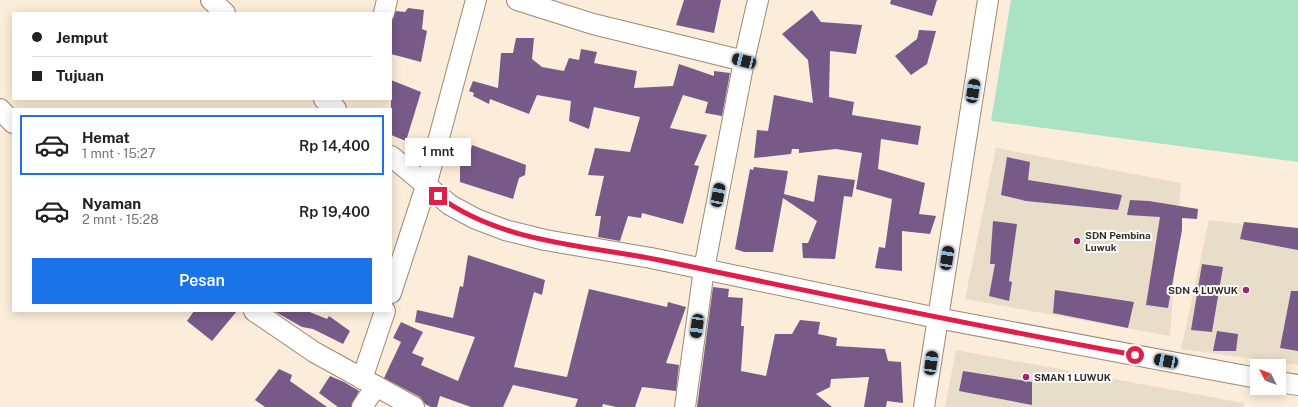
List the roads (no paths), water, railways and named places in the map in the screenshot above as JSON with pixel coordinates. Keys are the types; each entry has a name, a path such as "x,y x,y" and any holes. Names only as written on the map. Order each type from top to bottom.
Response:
{"street":[{"path":"211,0 224,12"},
{"path":"384,12 387,0"},
{"path":"392,286 394,273 426,186 476,0"},
{"path":"517,0 593,24 744,61"},
{"path":"685,407 704,269 744,61 758,0"},
{"path":"924,407 988,0"},
{"path":"0,109 12,122"},
{"path":"392,157 426,186 463,212 505,230 545,240 704,269 937,318 1250,377"},
{"path":"255,312 314,352 414,407"},
{"path":"362,407 369,383 385,312"},
{"path":"1286,383 1298,385"}],"place":[{"name":"SDN Pembina Luwuk","path":"1077,241"},
{"name":"SDN 4 LUWUK","path":"1246,290"},
{"name":"SMAN 1 LUWUK","path":"1026,377"}]}
